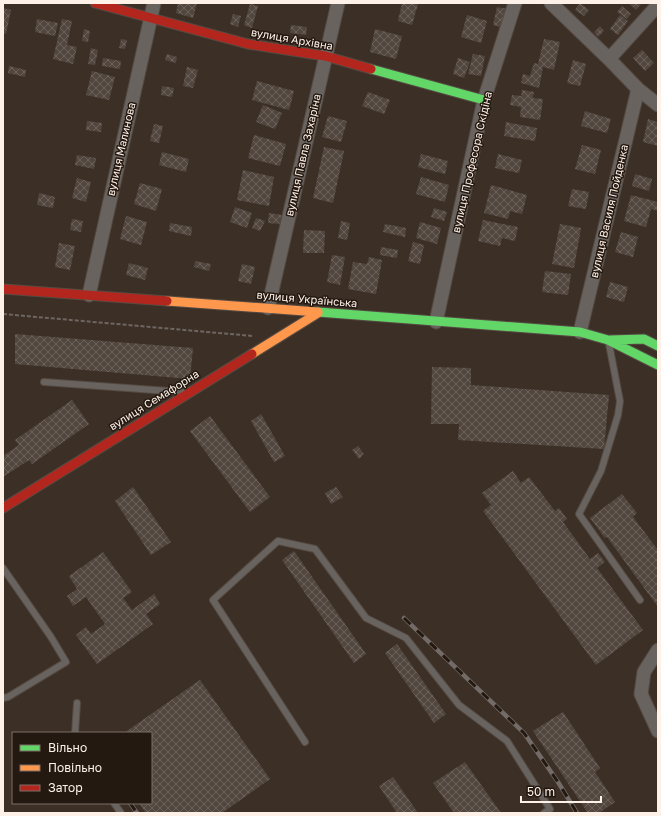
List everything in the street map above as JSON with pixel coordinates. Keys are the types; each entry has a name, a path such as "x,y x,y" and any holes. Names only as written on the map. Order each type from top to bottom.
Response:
{"street":[{"name":"вулиця Архівна","path":"95,3 248,44 325,56 484,100"},
{"name":"вулиця Малинова","path":"89,295 154,3"},
{"name":"вулиця Павла Захаріна","path":"268,308 338,3"},
{"path":"514,9 525,3"},
{"path":"551,3 638,89 658,105"},
{"path":"609,59 658,4"},
{"name":"вулиця Професора Скідіна","path":"436,322 484,100 514,9"},
{"name":"вулиця Василя Пойденка","path":"580,332 638,89"},
{"name":"вулиця Українська","path":"3,289 580,332 608,340 658,365"},
{"name":"вулиця Семафорна","path":"3,508 318,313"},
{"name":"вулиця Українська","path":"608,340 644,339 658,346"},
{"path":"658,650 644,672 641,694 658,730"}],"lane":[{"path":"608,340 620,401 618,415 601,471 579,514 640,600"},
{"path":"44,382 189,392"},
{"path":"305,742 214,600 278,541 315,549 366,618 406,638 459,706 507,741 550,809 544,813"},
{"path":"3,568 51,637 66,662 8,697 3,698"},
{"path":"75,732 77,703"},
{"path":"115,804 121,813"}],"path":[{"path":"3,314 254,336"}],"building":[{"path":"178,3 197,3 193,18 176,13"},
{"path":"402,3 418,4 412,25 398,21"},
{"path":"580,3 589,10 584,16 575,10"},
{"path":"628,3 642,3 636,10"},
{"path":"250,4 258,6 252,28 244,25"},
{"path":"622,6 631,14 627,19 617,12"},
{"path":"497,7 508,9 505,28 493,25"},
{"path":"3,8 11,10 6,34 3,33"},
{"path":"233,14 241,16 238,27 230,24"},
{"path":"467,15 487,21 481,43 461,37"},
{"path":"620,15 628,21 618,35 610,29"},
{"path":"37,19 58,23 55,36 35,32"},
{"path":"62,19 72,21 67,45 77,47 73,64 53,59"},
{"path":"291,25 307,27 306,35 290,33"},
{"path":"600,26 604,31 598,37 594,32"},
{"path":"84,29 90,31 88,42 82,41"},
{"path":"375,29 402,36 396,59 370,52"},
{"path":"121,39 127,40 125,49 119,48"},
{"path":"544,39 560,42 554,70 543,67 539,88 521,83 523,74 530,76 534,63 538,64"},
{"path":"91,48 98,50 95,65 88,64"},
{"path":"642,50 654,63 645,71 633,58"},
{"path":"167,54 177,57 176,63 165,60"},
{"path":"473,54 485,56 481,76 468,74"},
{"path":"103,58 121,61 120,69 102,66"},
{"path":"458,58 470,62 464,78 453,74"},
{"path":"573,60 586,64 580,86 567,83"},
{"path":"9,66 26,70 25,77 8,73"},
{"path":"187,67 198,70 193,88 183,86"},
{"path":"92,71 115,77 109,100 86,95"},
{"path":"257,81 294,91 289,110 252,100"},
{"path":"162,86 174,88 172,97 161,95"},
{"path":"522,90 534,92 533,98 543,99 540,120 520,117 521,107 510,105 512,95 521,96"},
{"path":"368,92 390,100 384,114 362,106"},
{"path":"263,105 282,113 275,129 256,122"},
{"path":"585,111 611,119 607,133 581,126"},
{"path":"328,116 347,121 341,142 322,137"},
{"path":"648,119 658,122 658,146 643,142"},
{"path":"87,121 102,123 101,132 86,130"},
{"path":"506,122 537,128 535,141 504,136"},
{"path":"154,124 163,126 159,143 150,141"},
{"path":"254,135 286,144 280,166 248,158"},
{"path":"582,145 601,150 595,174 575,169"},
{"path":"324,147 344,151 333,203 313,198"},
{"path":"162,152 189,159 186,172 159,165"},
{"path":"421,154 448,161 445,174 418,167"},
{"path":"498,154 522,160 519,173 495,168"},
{"path":"77,155 96,158 94,169 75,165"},
{"path":"243,170 274,177 269,206 237,200"},
{"path":"635,174 652,179 649,191 632,186"},
{"path":"421,177 449,185 445,202 416,194"},
{"path":"77,178 91,182 86,202 72,198"},
{"path":"140,183 162,189 156,211 134,204"},
{"path":"491,185 527,195 522,214 510,211 508,219 484,213"},
{"path":"572,189 589,192 586,209 568,206"},
{"path":"39,193 55,197 53,208 37,205"},
{"path":"631,195 658,202 658,211 651,209 646,227 624,221"},
{"path":"235,207 252,213 247,228 230,222"},
{"path":"434,208 447,212 444,221 431,217"},
{"path":"269,213 282,215 280,224 268,223"},
{"path":"126,216 147,222 141,245 120,239"},
{"path":"256,218 265,221 260,231 252,228"},
{"path":"72,219 83,221 81,232 70,230"},
{"path":"483,220 518,227 515,241 502,238 500,246 478,241"},
{"path":"341,221 350,223 347,240 338,238"},
{"path":"420,222 441,228 437,244 416,238"},
{"path":"170,223 192,227 191,236 169,231"},
{"path":"385,224 406,228 405,237 383,232"},
{"path":"560,224 581,228 574,268 552,264"},
{"path":"304,230 325,231 324,253 303,253"},
{"path":"621,232 638,237 633,257 615,252"},
{"path":"413,242 424,245 420,264 408,261"},
{"path":"59,243 75,246 70,270 55,267"},
{"path":"381,247 398,250 397,258 380,255"},
{"path":"332,255 345,257 340,285 327,282"},
{"path":"369,257 382,260 376,294 348,289 353,262 367,264"},
{"path":"195,261 211,264 209,271 194,267"},
{"path":"129,263 148,268 145,280 126,275"},
{"path":"242,264 255,267 251,284 238,281"},
{"path":"545,271 571,274 568,295 542,292"},
{"path":"610,282 628,287 624,302 606,297"},
{"path":"15,334 193,348 190,379 15,364"},
{"path":"432,367 471,368 471,385 609,395 604,449 458,440 459,424 431,424"},
{"path":"72,400 89,424 32,464 29,460 3,477 3,456 19,445 15,440"},
{"path":"261,414 285,456 274,462 251,421"},
{"path":"210,416 270,497 250,512 190,431"},
{"path":"358,446 364,454 359,459 352,450"},
{"path":"513,471 521,483 529,477 555,511 559,508 567,519 563,522 590,559 598,553 605,562 597,568 643,630 596,665 483,511 491,505 482,493"},
{"path":"133,487 171,542 151,555 115,501"},
{"path":"336,487 343,497 331,504 325,493"},
{"path":"622,494 637,513 633,517 658,550 658,607 607,537 605,538 590,518"},
{"path":"294,551 366,654 354,663 282,560"},
{"path":"103,552 132,592 123,598 132,610 154,594 160,604 146,614 153,624 97,664 76,635 86,627 91,634 105,624 86,597 73,606 67,596 77,589 69,576"},
{"path":"397,644 446,714 434,723 385,653"},
{"path":"200,680 270,779 222,813 146,813 140,804 152,804 152,732 125,732"},
{"path":"563,712 600,768 595,772 615,802 599,813 588,813 533,731"},
{"path":"465,762 501,813 454,813 433,783"},
{"path":"393,777 418,813 397,813 379,786"}],"railway":[{"path":"404,618 524,733 558,782 577,813"},
{"path":"131,804 137,813"}],"traffic: fast":[{"path":"371,69 484,100"},
{"path":"318,312 580,332 608,340 658,365"},
{"path":"610,340 644,339 658,346"}],"traffic: slow":[{"path":"167,301 318,312"},
{"path":"252,354 318,313"}],"traffic: jam":[{"path":"95,3 248,44 325,56 371,69"},
{"path":"3,289 167,301"},
{"path":"3,508 252,354"}]}
